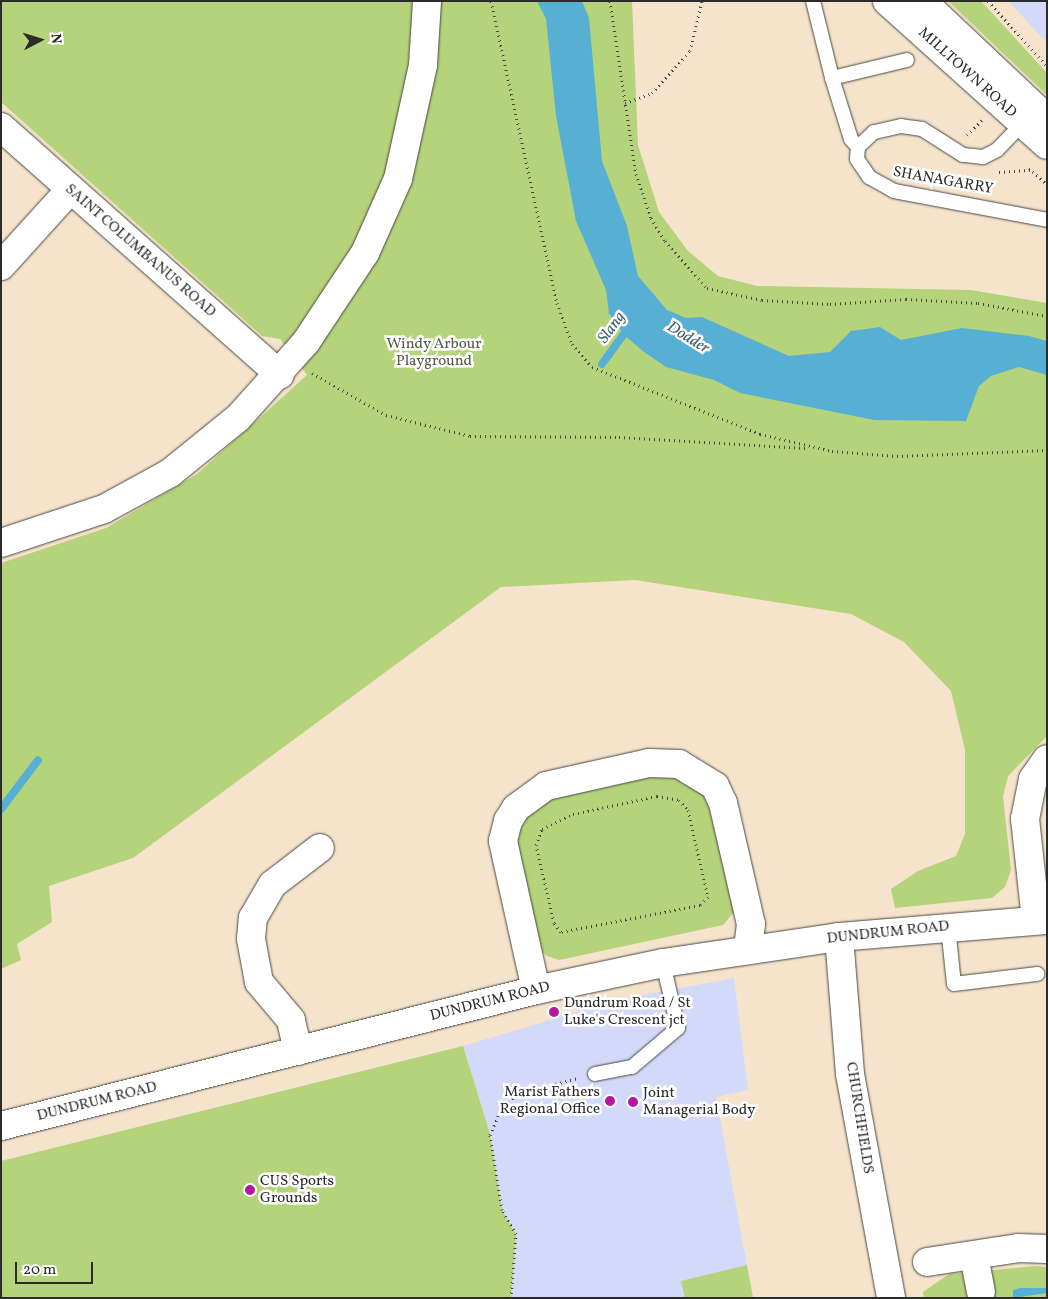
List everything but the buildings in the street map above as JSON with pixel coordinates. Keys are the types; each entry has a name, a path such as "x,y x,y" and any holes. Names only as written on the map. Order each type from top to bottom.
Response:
{"street":[{"path":"1,543 104,509 170,473 220,434 280,375 338,298 381,223 413,123 423,65 427,1"},
{"name":"MILLTOWN ROAD","path":"887,1 1035,117"},
{"name":"MILLTOWN ROAD","path":"922,1 1035,117 1047,146"},
{"name":"SAINT COLUMBANUS ROAD","path":"1,127 280,375"},
{"path":"1,266 70,190"},
{"path":"1041,920 1025,819 1033,779 1047,759"},
{"path":"536,990 503,842 508,821 516,808 546,786 648,763 679,764 715,786 723,803 751,924 748,948"},
{"path":"298,1051 291,1020 259,982 251,939 253,918 273,884 320,848"},
{"name":"DUNDRUM ROAD","path":"1,1126 536,990 663,963 748,948 839,937 1041,920"},
{"name":"CHURCHFIELDS","path":"839,937 850,1074 891,1298"},
{"path":"927,1262 1018,1248 1047,1249"},
{"path":"974,1256 981,1291"}],"lane":[{"name":"SHANAGARRY","path":"813,1 832,78 851,139 858,147"},
{"path":"832,78 907,60"},
{"name":"SHANAGARRY","path":"1035,117 997,150 983,157 964,155 910,127 874,132 858,147 857,159 862,170 882,186 1047,220"},
{"path":"948,927 954,984 1037,974"},
{"path":"595,1074 632,1067 678,1028 663,963"}],"path":[{"path":"491,1 547,266 563,323 579,355 604,374 678,404 760,434 832,451"},
{"path":"610,1 632,158 651,218 682,264 707,288 762,300 830,304 906,299 978,304 1047,316"},
{"path":"625,103 652,93 690,51 702,1"},
{"path":"988,1 1047,66"},
{"path":"280,375 311,372 374,410 470,436 722,441 897,456 1047,450"},
{"path":"658,796 674,799 688,810 708,892 700,905 561,932 554,923 538,837 549,822 573,814 658,796"},
{"path":"511,1298 516,1234 502,1210 490,1134 501,1109 517,1094 595,1074"}],"shaded area":[{"path":"1008,1 1047,1 1047,43"},
{"path":"734,978 748,1090 716,1097 753,1298 511,1298 516,1234 502,1210 490,1134 463,1046 577,1012 579,1007"}],"green space":[{"name":"Windy Arbour Playground","path":"1,1 632,1 638,145 659,212 688,251 718,276 757,286 971,290 1047,303 1047,736 1008,776 1003,797 1011,870 1005,887 992,898 895,908 891,889 918,871 956,856 965,834 965,750 951,691 904,642 851,614 635,580 501,587 133,858 49,886 52,922 17,944 21,960 1,969 1,563 106,528 197,474 307,375 280,339 262,336 1,102"},
{"path":"948,1 981,1 1047,73 1047,95"},
{"path":"654,771 695,782 711,802 736,901 734,912 723,925 559,960 547,956 540,950 513,831 541,799"},
{"name":"CUS Sports Grounds","path":"463,1046 490,1134 502,1210 516,1234 511,1298 1,1298 1,1161"},
{"path":"747,1265 753,1298 685,1298 681,1281"},
{"path":"1036,1266 1047,1267 1047,1298 924,1298 923,1292 949,1274"}],"water":[{"name":"Dodder","path":"537,1 582,1 589,18 602,161 627,226 638,276 667,310 686,318 702,317 789,356 830,352 851,331 880,327 901,340 962,328 1029,336 1047,341 1047,375 1019,367 991,376 979,386 966,421 874,420 740,393 714,380 666,367 644,352 624,335 609,314 606,290 576,221 556,116 546,19"},
{"path":"1020,1288 1047,1288 1047,1293 1013,1298 1013,1290"}],"waterway":[{"name":"Slang","path":"602,364 629,327"},
{"name":"Slang","path":"1,809 38,760"}],"place":[{"name":"Dundrum Road / St Luke's Crescent jct","path":"554,1012"},
{"name":"Marist Fathers Regional Office","path":"610,1101"},
{"name":"Joint Managerial Body","path":"633,1102"},
{"name":"CUS Sports Grounds","path":"250,1190"}]}
